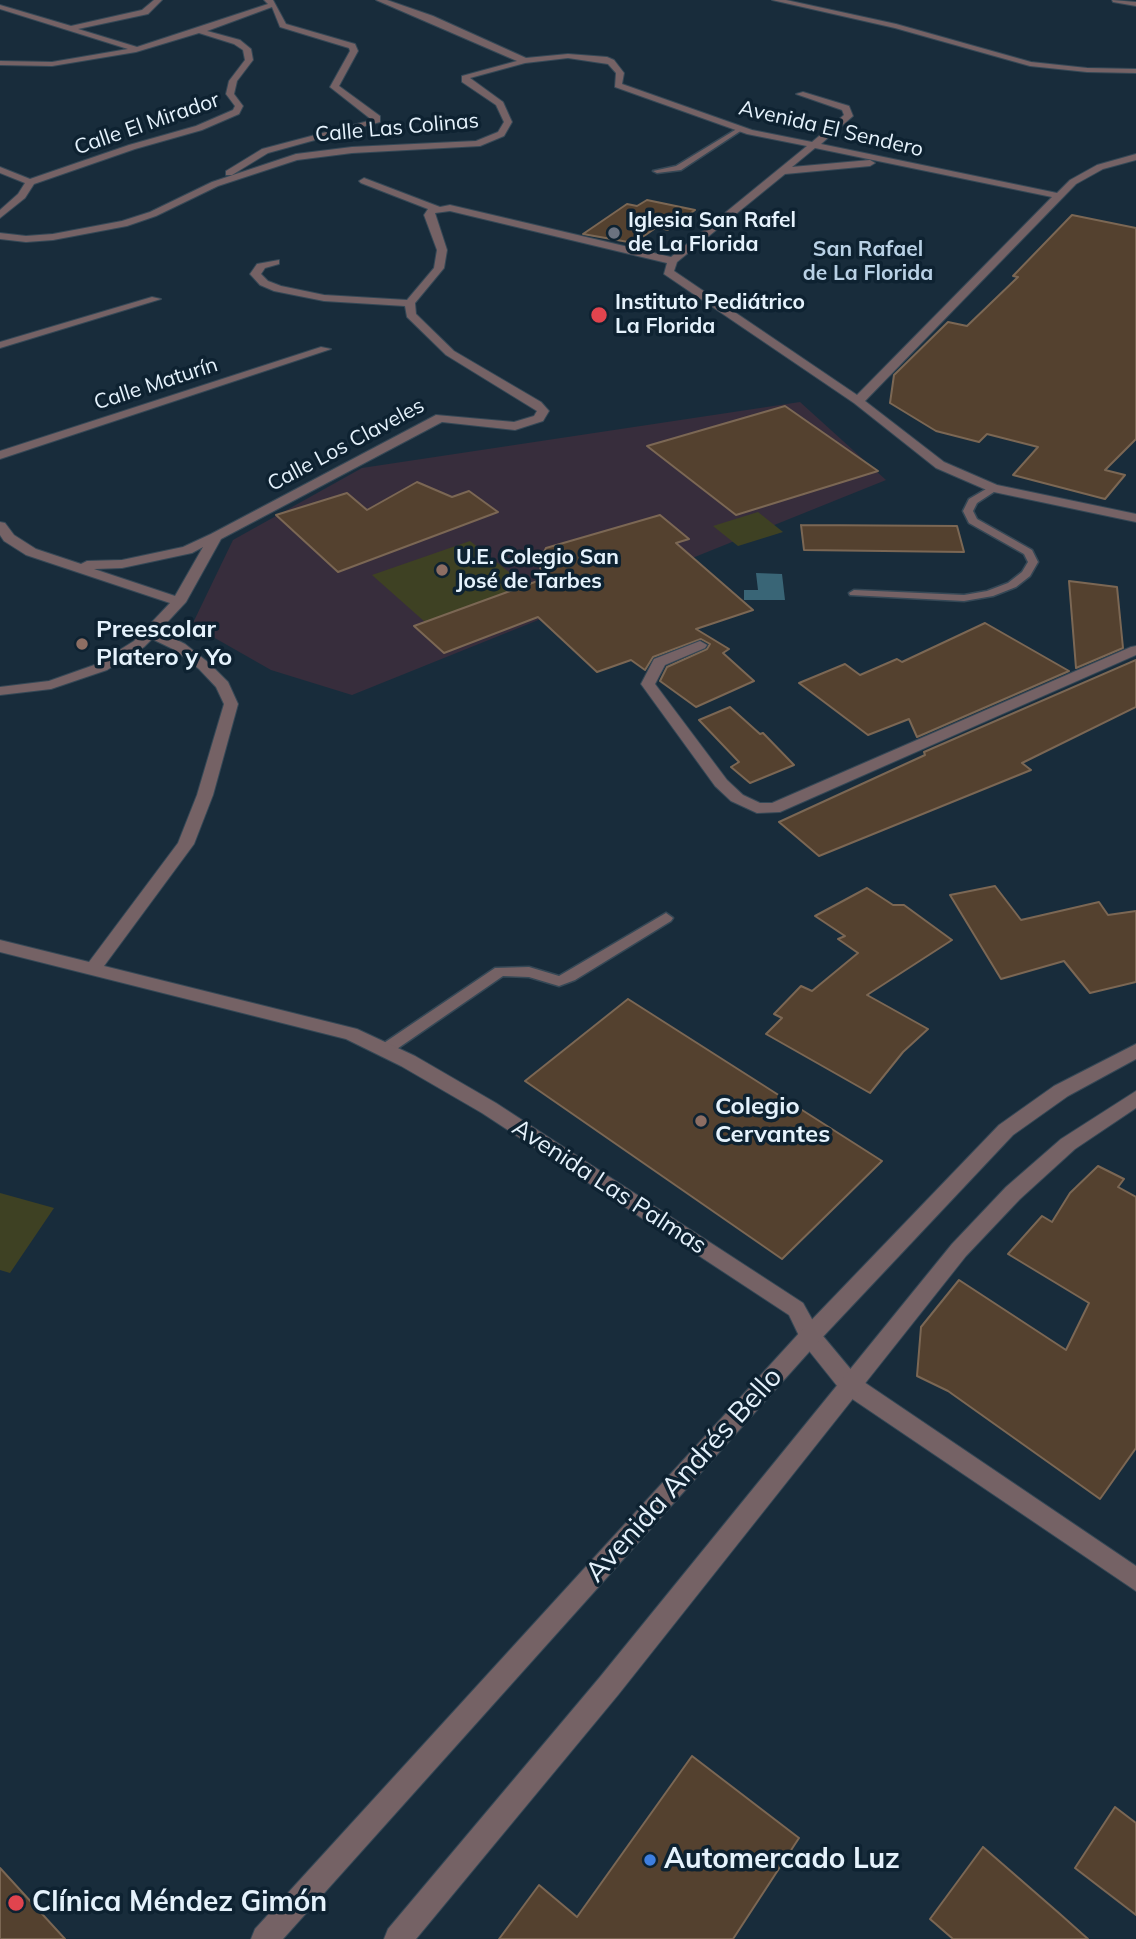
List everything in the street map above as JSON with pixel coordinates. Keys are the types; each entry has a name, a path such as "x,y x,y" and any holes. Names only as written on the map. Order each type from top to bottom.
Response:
{"street":[{"path":"70,27 145,12 158,0"},
{"path":"380,0 430,18 525,61"},
{"path":"776,0 896,26 1030,64 1087,70 1136,71"},
{"path":"1116,0 1136,4"},
{"path":"0,63 52,64 136,50 199,31 271,2 283,25 352,46 354,51 334,87 377,118 376,122 265,151 249,158 215,184"},
{"path":"0,7 136,50"},
{"name":"Calle El Mirador","path":"30,182 132,147 199,128 236,112 239,106 230,94 233,81 248,60 247,49 237,42 199,31"},
{"name":"Avenida El Sendero","path":"525,61 568,56 604,60 611,62 620,73 618,85 740,129 810,146 1059,196"},
{"name":"Calle Las Colinas","path":"0,236 26,239 53,237 124,224 153,214 215,184 263,167 324,152 456,146 490,139 505,129 508,122 506,113 494,97 465,80 466,76 525,61"},
{"path":"800,94 836,104 850,113 784,171 673,261 668,272 858,401 940,465 993,488 1136,518"},
{"path":"858,401 1073,181 1100,167 1136,157"},
{"path":"784,171 891,161"},
{"path":"0,170 30,182 22,196 0,215"},
{"path":"365,181 437,209 450,208 673,261"},
{"path":"275,262 261,266 255,274 264,283 286,291 324,298 410,303 439,268 442,250 429,215 437,209"},
{"path":"0,345 156,299"},
{"name":"Calle Los Claveles","path":"216,537 440,418 515,426 539,418 543,411 537,404 450,353 428,334 411,315 410,303"},
{"name":"Calle Maturín","path":"0,455 325,349"},
{"path":"0,526 9,538 31,552 179,602"},
{"path":"76,566 136,561 187,550 216,537"},
{"path":"0,691 51,685 102,667 139,644 179,602 216,537"},
{"path":"93,969 186,844 205,795 231,704 223,685 204,666 180,647 150,633"},
{"path":"700,645 659,662 648,684 721,783 737,798 757,808 774,808 1136,650"},
{"name":"Avenida Las Palmas","path":"0,946 351,1034 386,1049 489,1108 796,1309 810,1336 850,1385 1136,1580"},
{"name":"Avenida Andrés Bello","path":"265,1939 810,1336 1006,1130 1061,1091 1136,1051"},
{"path":"398,1939 609,1686 850,1385 988,1218 1068,1144 1136,1098"}],"lane":[{"path":"657,171 678,168 740,129"},
{"path":"854,593 964,597 989,594 1012,585 1026,574 1033,562 1028,552 973,521 968,511 973,501 993,488"},
{"path":"386,1049 500,971 529,972 559,981 570,977 666,918"}],"shaded area":[{"name":"U.E. Colegio San José de Tarbes","path":"800,402 886,480 352,695 271,670 192,625 233,540 362,468"}],"green space":[{"path":"758,512 783,532 738,546 713,526"},
{"path":"470,541 534,592 434,630 372,575"},
{"path":"0,1193 54,1208 10,1273 0,1270"}],"water":[{"path":"756,573 782,574 785,600 744,600 744,590 758,590"}],"building":[{"path":"647,200 695,210 668,230 657,227 634,243 583,234 627,204 637,206"},
{"path":"1072,215 1136,228 1136,439 1105,470 1125,475 1105,499 1013,475 1038,447 987,434 979,442 936,431 890,403 894,375 948,322 967,326 1018,277 1013,276"},
{"path":"785,406 878,471 736,515 647,446"},
{"path":"417,482 452,497 469,491 498,512 338,572 276,515 347,493 367,510"},
{"path":"660,515 689,539 676,543 753,610 696,629 729,649 723,653 754,681 696,707 660,681 667,667 707,649 710,644 701,639 653,657 645,670 631,660 597,672 538,617 444,653 414,626 543,579 539,563 546,548"},
{"path":"801,525 957,526 964,552 804,550"},
{"path":"1069,581 1117,587 1123,648 1076,668"},
{"path":"985,623 1069,671 917,737 909,719 868,735 799,683 845,664 860,675 897,659 902,662"},
{"path":"1136,660 1136,707 1022,763 1031,770 819,856 779,822 925,755 924,752"},
{"path":"730,707 760,734 763,733 794,765 750,783 731,767 739,762 699,720"},
{"path":"995,886 1021,920 1099,902 1108,915 1136,911 1136,982 1090,993 1064,961 1001,979 950,895"},
{"path":"867,888 893,905 904,905 952,940 867,995 928,1029 903,1052 870,1093 766,1034 782,1018 774,1014 801,986 812,991 858,953 838,939 845,936 815,916"},
{"name":"Colegio Cervantes","path":"628,999 882,1161 782,1259 525,1081"},
{"path":"1098,1166 1124,1179 1118,1187 1136,1197 1136,1448 1100,1499 948,1391 917,1376 921,1327 959,1280 1066,1350 1089,1303 1008,1254 1042,1216 1052,1222 1070,1193"},
{"path":"692,1756 799,1838 733,1939 499,1939 539,1885 577,1917"},
{"path":"1115,1807 1136,1823 1136,1915 1075,1868"},
{"path":"983,1847 1088,1939 953,1939 930,1919"},
{"name":"Clínica Méndez Gimón","path":"0,1868 65,1939 0,1939"}],"place":[{"name":"Iglesia San Rafel de La Florida","path":"614,233"},
{"name":"Instituto Pediátrico La Florida","path":"599,315"},
{"name":"U.E. Colegio San José de Tarbes","path":"442,570"},
{"name":"Preescolar Platero y Yo","path":"82,644"},
{"name":"Colegio Cervantes","path":"701,1121"},
{"name":"Automercado Luz","path":"650,1860"},
{"name":"Clínica Méndez Gimón","path":"16,1903"}],"district":[{"name":"San Rafael de La Florida","path":"868,262"}]}
